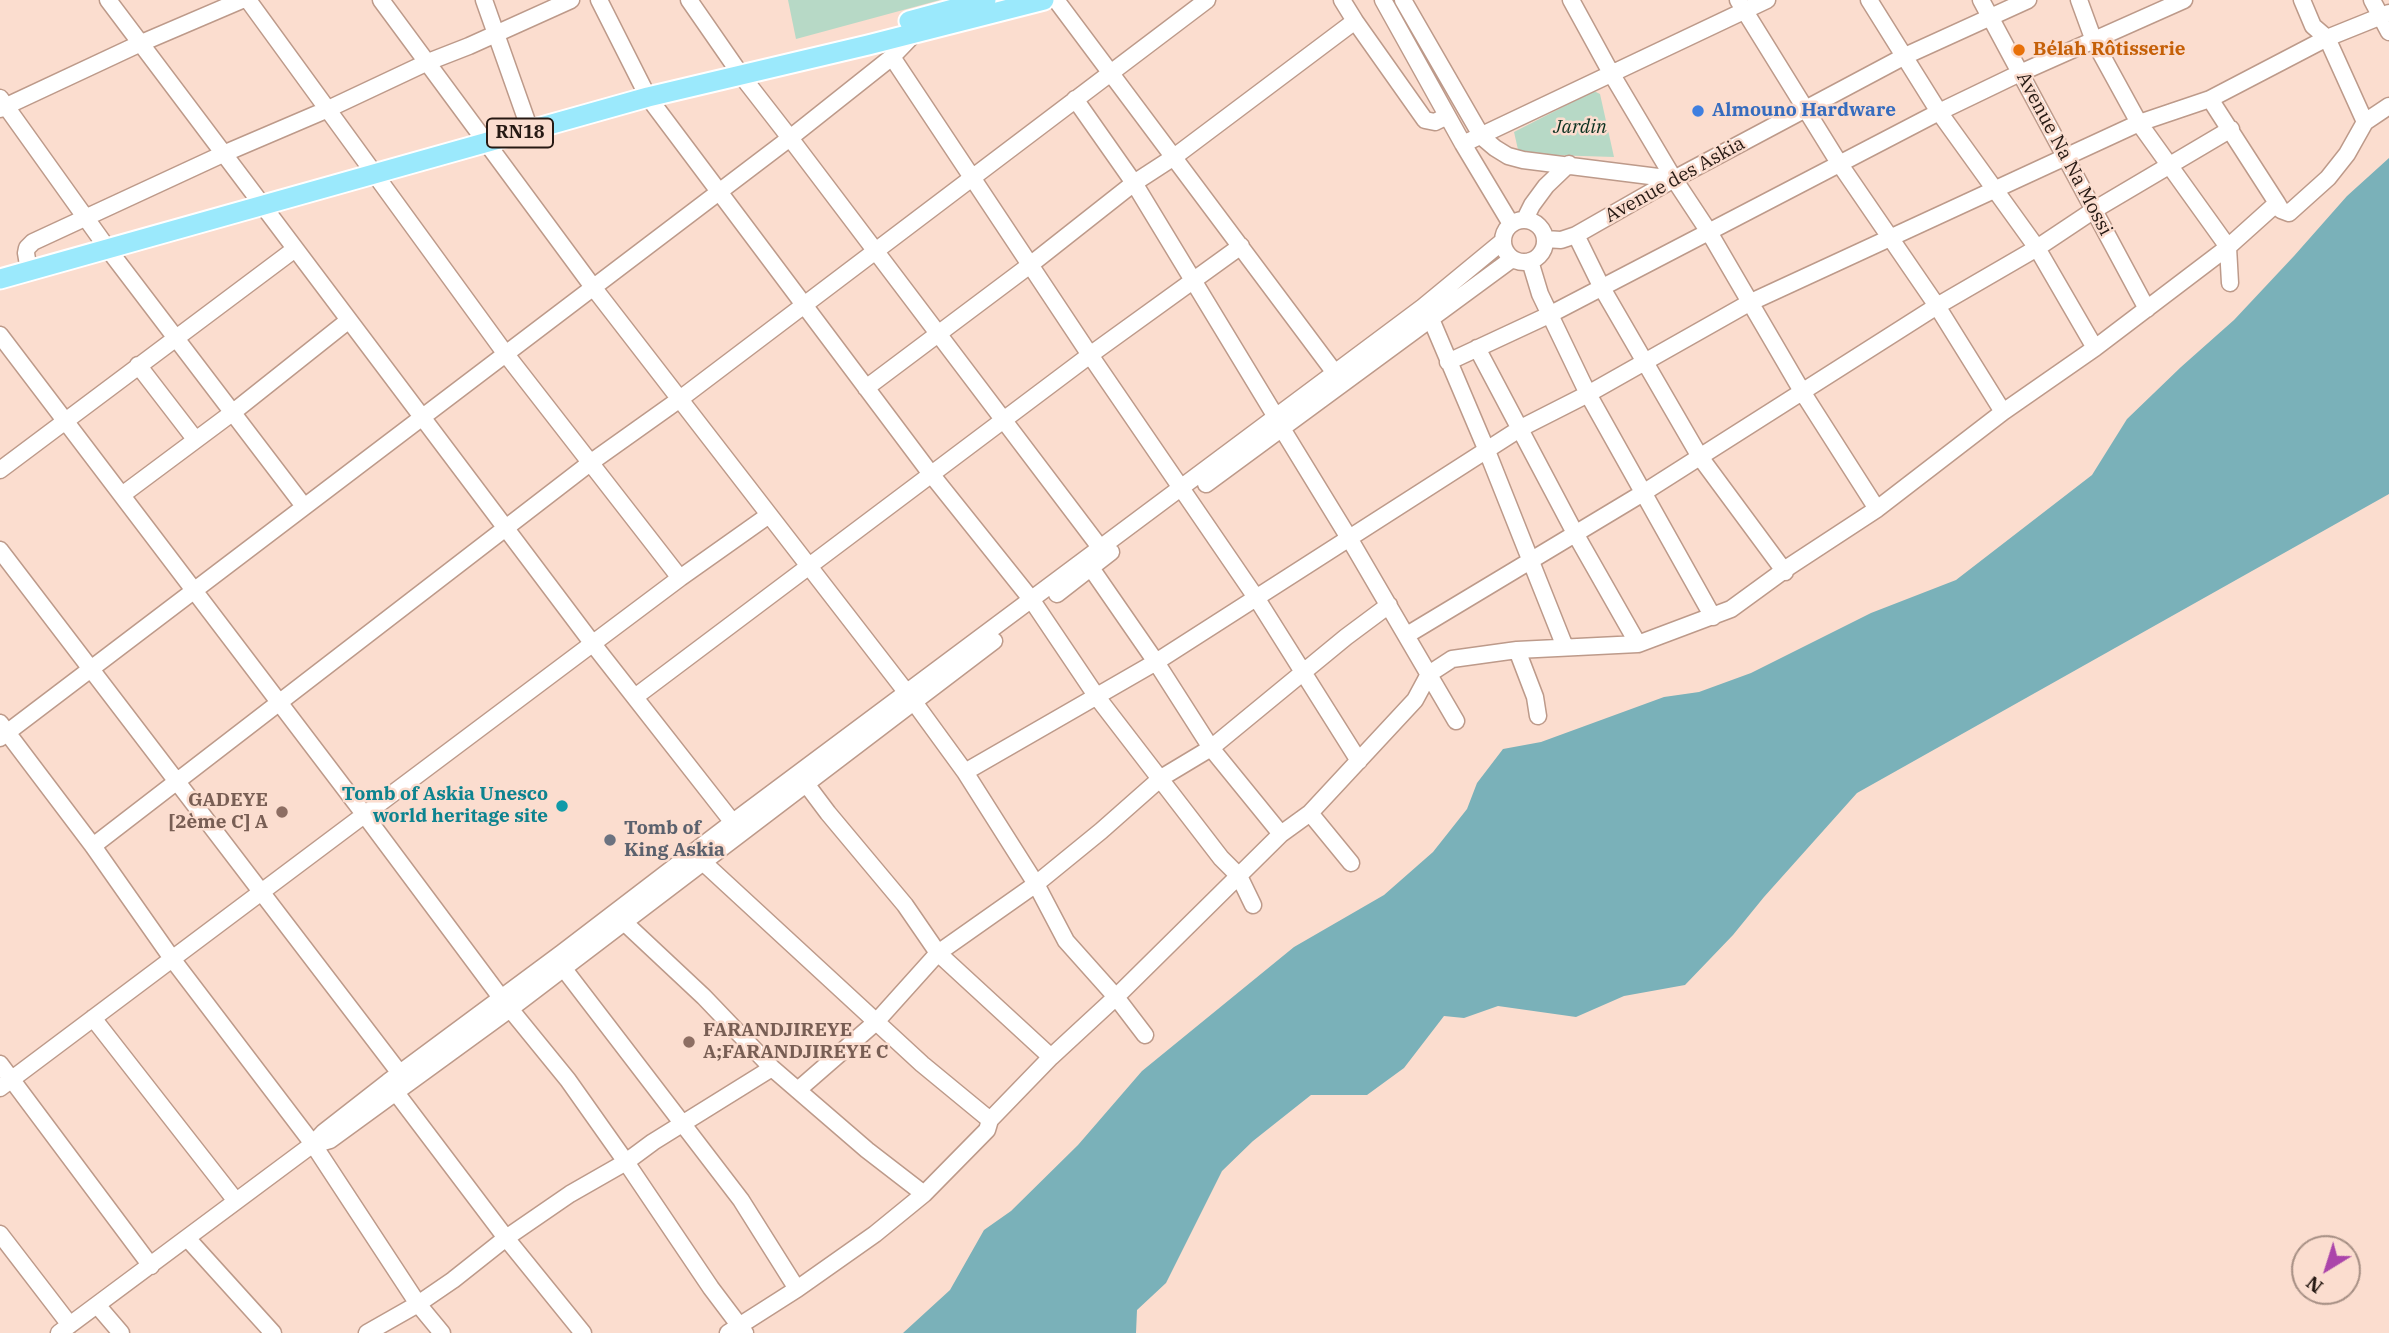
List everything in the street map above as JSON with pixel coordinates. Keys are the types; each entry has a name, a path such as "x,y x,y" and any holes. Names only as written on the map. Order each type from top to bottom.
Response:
{"main road":[{"name":"RN18","path":"741,75 897,24 986,0"},
{"name":"RN18","path":"0,279 648,97 1044,0"}],"street":[{"path":"108,0 593,644 737,828"},
{"path":"242,0 2,104 108,249 303,505"},
{"path":"248,0 505,353 680,578"},
{"path":"381,0 593,287 965,772 1036,884 1066,941 1116,997 1145,1035"},
{"path":"484,0 530,131"},
{"path":"29,271 26,253 30,244 223,154 571,0"},
{"path":"599,0 648,97 931,474 1034,604 1097,697 1221,858 1239,876 1253,905"},
{"path":"689,0 741,75 1103,551"},
{"path":"1056,0 1335,373"},
{"path":"93,846 590,463 680,399 1207,0"},
{"path":"1342,0 1425,120 1435,122 1447,116"},
{"path":"1383,0 1463,144 1518,222 1539,225 1545,239 1542,253 1530,261 1513,259 1507,254 1503,235 1518,222 1546,186 1569,164"},
{"path":"1403,0 1482,137 1508,156 1674,179"},
{"path":"1571,0 1674,179 1709,232 1803,393 1877,509"},
{"path":"1463,144 1611,73 1741,5 1767,0"},
{"path":"1869,0 1939,112 2037,248 2095,348"},
{"name":"Avenue Na Na Mossi","path":"1982,0 2147,309"},
{"name":"Avenue des Askia","path":"1545,239 1561,240 1576,236 1674,179 1905,55 2028,0"},
{"path":"2079,0 2094,41 2138,123 2228,247 2230,283"},
{"path":"1448,362 1549,315 1939,112 2184,0"},
{"path":"2302,0 2314,26 2327,38 2365,122"},
{"path":"965,772 1156,662 1521,428 1588,394 1749,303 2138,123 2210,99 2327,38 2386,20 2372,0"},
{"path":"1741,5 1839,163 1937,306 2003,412"},
{"path":"866,388 1134,183 1174,157 1355,21"},
{"path":"442,1333 418,1304 313,1144 173,960 93,846 2,731 90,668 790,138 892,57 916,32"},
{"path":"892,57 1090,355 1257,599 1359,761"},
{"path":"1075,99 1134,183 1349,538 1456,721"},
{"path":"2210,99 2281,210 2290,214 2328,178 2347,154 2365,122 2389,106"},
{"path":"1407,635 1576,535 1937,306 2231,129"},
{"path":"0,335 365,814 506,1004 546,1052 626,1162 737,1330 875,1234 924,1194 987,1130 990,1120 1051,1057 1116,997 1281,834 1310,813 1415,700 1429,674 1452,659 1517,650 1638,644 1731,609 1877,509 2003,412 2095,348 2228,247 2277,203"},
{"path":"1576,236 1602,288 1700,457 1785,572"},
{"path":"0,1234 64,1329 313,1144 330,1140 398,1083 1278,422 1335,373 1423,307 1503,241"},
{"path":"635,697 1090,355 1241,246"},
{"path":"0,470 295,249"},
{"path":"1278,422 1431,319 1513,259"},
{"path":"1530,261 1549,315 1588,394 1713,617"},
{"path":"1431,319 1565,647"},
{"path":"122,495 232,413 349,320"},
{"path":"1477,348 1576,535 1638,644"},
{"path":"138,365 195,439"},
{"path":"5,1084 262,894 680,578 769,515"},
{"path":"0,550 262,894 506,1238 583,1333"},
{"path":"1034,604 1091,568 1103,551"},
{"path":"1091,568 1211,748 1281,834"},
{"path":"799,1090 876,1022 937,953 1036,884 1161,778 1211,748 1389,605"},
{"path":"1517,650 1535,697 1538,716"},
{"path":"506,1004 564,969 625,923 704,863 737,828 807,785 910,698"},
{"path":"807,785 905,905 937,953 1051,1057"},
{"path":"1310,813 1351,863"},
{"path":"704,863 876,1022 990,1120"},
{"path":"625,923 704,997 772,1068 867,1150 924,1194"},
{"path":"564,969 741,1200 797,1289"},
{"path":"93,1018 236,1201"},
{"path":"0,1065 5,1084 151,1266"},
{"path":"367,1333 418,1304 570,1194 626,1162 772,1068"},
{"path":"187,1238 272,1333"},
{"path":"97,1305 121,1333"}],"green space":[{"path":"788,0 940,0 796,39"},
{"name":"Jardin","path":"1594,91 1600,94 1614,157 1519,154 1514,132"}],"water":[{"path":"2389,158 2389,494 1857,793 1733,935 1685,985 1624,996 1576,1017 1498,1006 1464,1018 1444,1016 1404,1068 1367,1095 1311,1095 1253,1141 1222,1171 1166,1283 1137,1310 1136,1333 903,1333 950,1290 984,1230 1011,1211 1078,1145 1142,1071 1294,947 1384,895 1433,852 1467,809 1477,783 1503,749 1541,742 1664,697 1699,692 1751,673 1871,613 1956,580 2092,475 2127,419 2234,320 2347,196"}],"place":[{"name":"Bélah Rôtisserie","path":"2019,50"},
{"name":"Almouno Hardware","path":"1698,111"},
{"name":"Tomb of Askia Unesco world heritage site","path":"562,806"},
{"name":"GADEYE [2ème C] A","path":"282,812"},
{"name":"Tomb of King Askia","path":"610,840"},
{"name":"FARANDJIREYE A;FARANDJIREYE C","path":"689,1042"}]}
